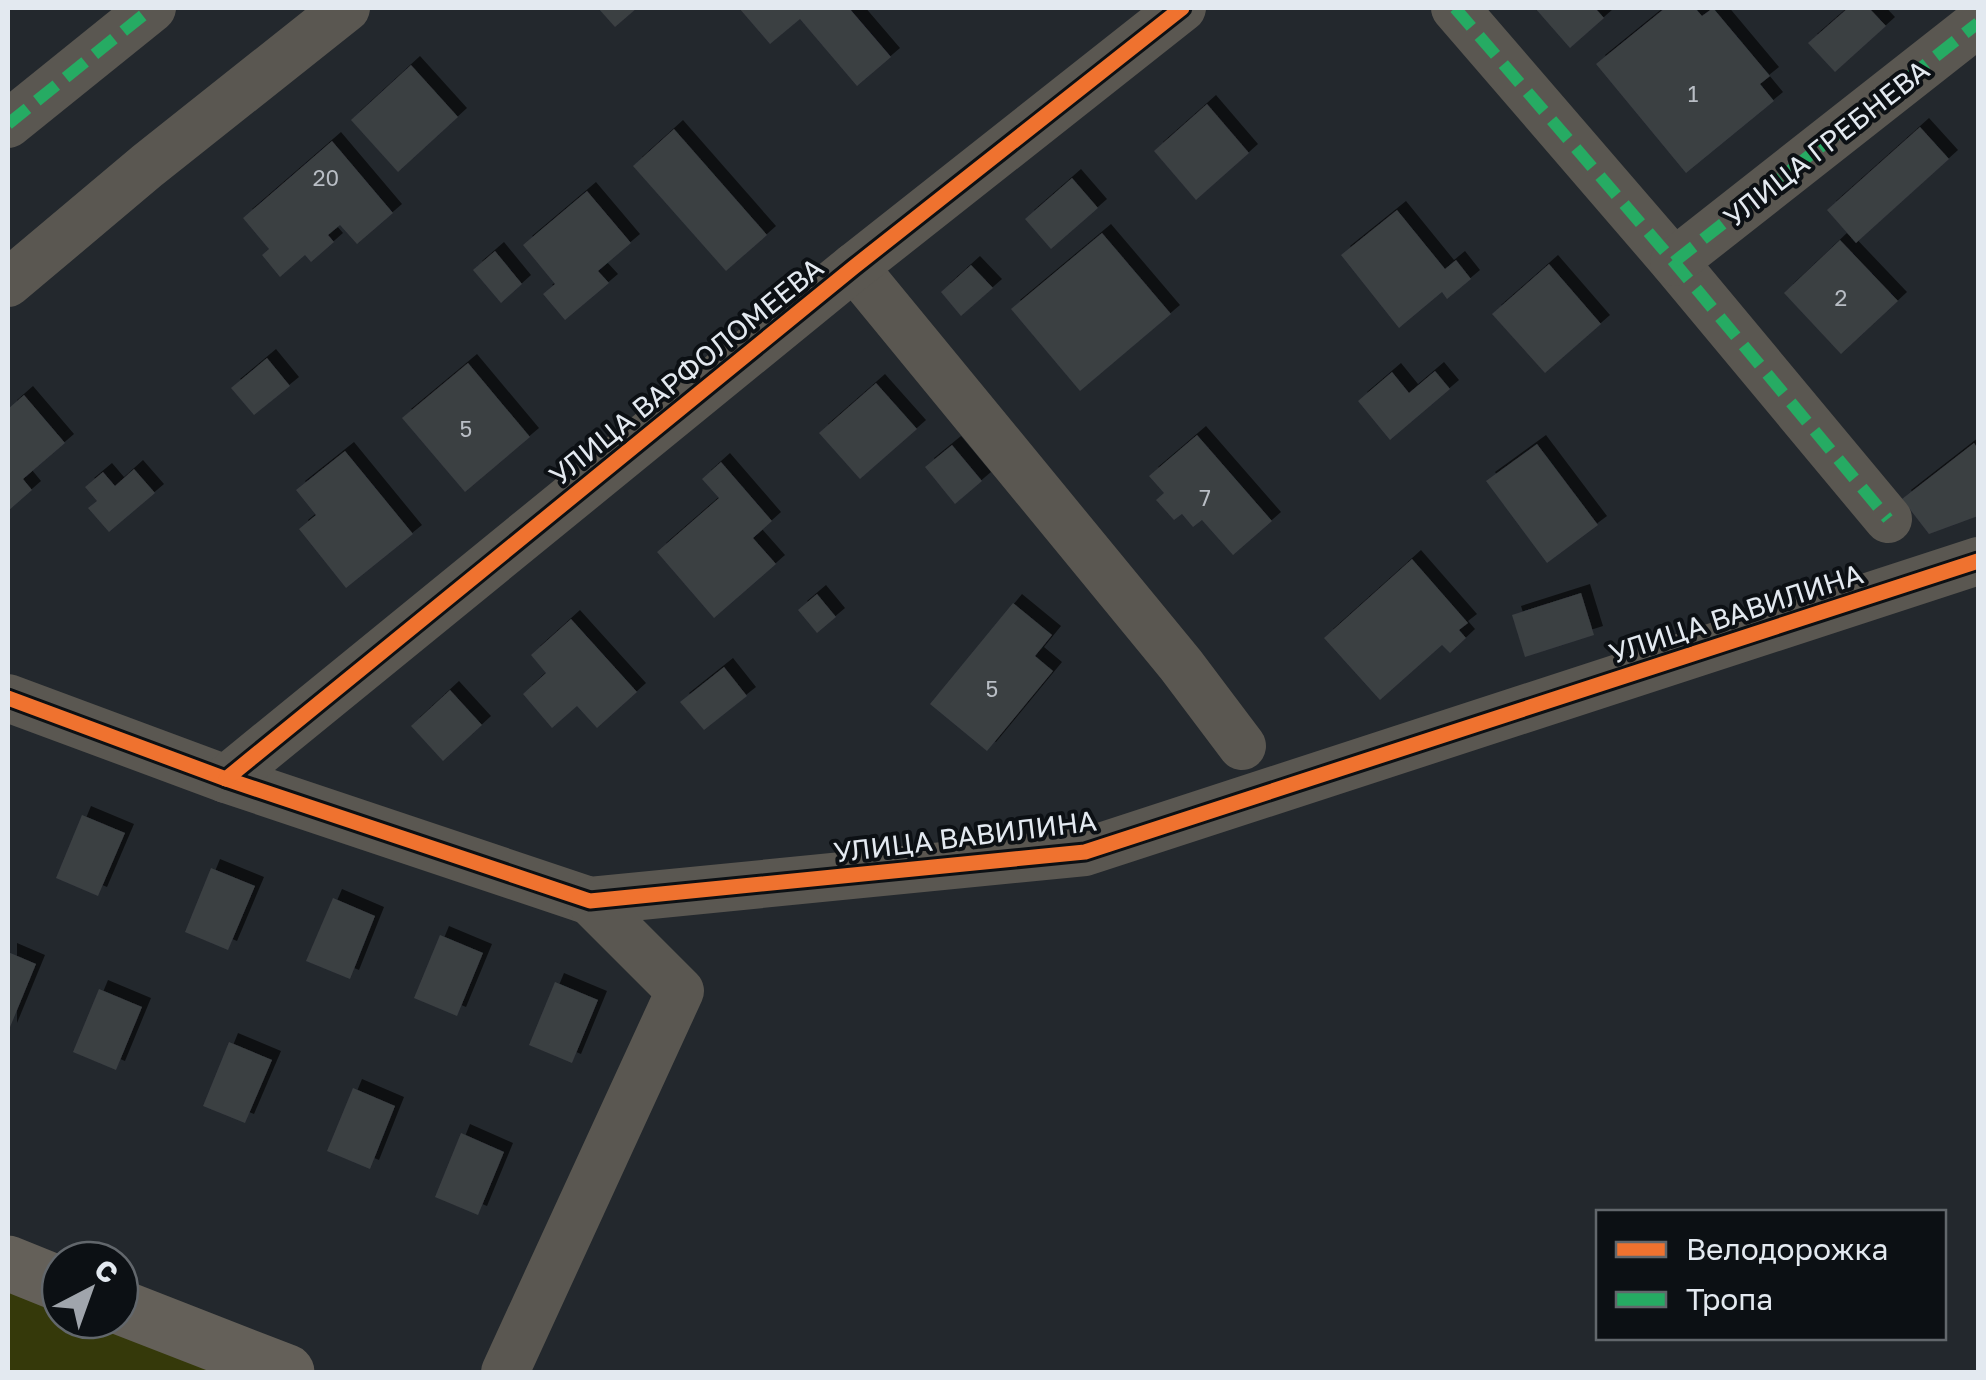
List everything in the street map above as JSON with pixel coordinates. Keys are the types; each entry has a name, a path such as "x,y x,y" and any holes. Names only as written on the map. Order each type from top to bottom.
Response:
{"main road":[{"path":"8,1263 40,1276"},
{"path":"140,1315 287,1372"}],"street":[{"path":"8,124 152,8"},
{"path":"8,282 346,8"},
{"name":"УЛИЦА ВАРФОЛОМЕЕВА","path":"226,778 854,267 1182,8"},
{"path":"1455,8 1888,519"},
{"name":"УЛИЦА ГРЕБНЕВА","path":"1674,262 1978,23"},
{"path":"854,267 1181,665 1242,746"},
{"name":"УЛИЦА ВАВИЛИНА","path":"8,698 226,778 590,900 1085,852 1978,561"},
{"path":"505,1372 680,991 590,900"}],"green space":[{"path":"8,1284 40,1296 40,1340 140,1340 140,1334 238,1372 8,1372"}],"building":[{"path":"598,8 637,8 615,27"},
{"path":"739,8 849,8 891,57 857,86 800,19 770,44"},
{"path":"1535,8 1595,8 1604,18 1570,48"},
{"path":"1665,8 1695,8 1702,16 1713,8 1770,76 1760,84 1774,101 1686,173 1596,64"},
{"path":"1848,8 1869,8 1886,26 1835,72 1808,43"},
{"path":"411,65 458,117 398,172 351,120"},
{"path":"1207,104 1249,153 1196,200 1154,151"},
{"path":"1920,127 1949,159 1856,243 1827,210"},
{"path":"674,129 767,235 726,271 633,166"},
{"path":"332,141 393,213 357,244 340,225 328,235 334,242 311,262 305,255 280,277 262,255 269,249 243,218"},
{"path":"1072,178 1098,208 1051,249 1025,219"},
{"path":"587,191 631,243 598,271 609,283 565,320 543,294 555,284 523,245"},
{"path":"1397,210 1445,269 1456,260 1471,279 1447,299 1442,292 1399,328 1341,255"},
{"path":"1102,233 1171,314 1080,391 1011,309"},
{"path":"1840,240 1898,301 1841,354 1784,293"},
{"path":"495,251 522,284 501,303 473,270"},
{"path":"1549,264 1601,324 1545,373 1492,314"},
{"path":"971,265 993,288 961,316 941,292"},
{"path":"267,358 290,386 254,415 231,388"},
{"path":"468,363 530,437 465,492 402,418"},
{"path":"1435,371 1450,389 1390,440 1358,401 1392,372 1409,393"},
{"path":"876,383 917,429 860,479 819,433"},
{"path":"24,395 65,443 23,479 32,490 8,511 8,409"},
{"path":"1197,435 1272,521 1233,555 1202,520 1193,527 1182,514 1174,520 1156,500 1164,493 1149,476"},
{"path":"1974,443 1978,449 1978,516 1929,534 1902,499"},
{"path":"1537,444 1598,525 1547,563 1486,481"},
{"path":"952,445 982,481 955,504 925,467"},
{"path":"345,451 413,534 346,588 299,529 316,515 296,490"},
{"path":"721,462 772,521 753,538 776,564 714,618 657,552 719,498 702,479"},
{"path":"134,469 155,493 109,532 88,508 97,501 85,487 103,472 115,486"},
{"path":"1412,559 1468,623 1459,630 1466,638 1450,653 1442,645 1380,700 1324,638"},
{"path":"1581,593 1594,635 1525,657 1512,615"},
{"path":"817,594 836,617 817,633 798,610"},
{"path":"1013,603 1052,635 1035,656 1053,671 987,751 930,704"},
{"path":"571,619 637,692 597,728 577,706 552,728 523,694 546,673 531,655"},
{"path":"724,667 747,696 704,730 680,702"},
{"path":"450,690 482,725 443,761 411,726"},
{"path":"82,815 125,833 98,896 56,878"},
{"path":"211,868 255,886 228,950 185,932"},
{"path":"333,898 375,916 350,979 306,961"},
{"path":"440,935 483,953 457,1016 414,998"},
{"path":"8,952 36,964 8,1032"},
{"path":"555,982 598,1000 572,1063 529,1045"},
{"path":"99,989 142,1007 116,1070 73,1052"},
{"path":"229,1042 272,1060 245,1123 203,1106"},
{"path":"353,1088 395,1106 370,1169 327,1151"},
{"path":"461,1133 504,1152 478,1215 435,1197"}],"marked path":[{"path":"8,124 152,8"},
{"path":"1455,8 1888,519"},
{"path":"1674,262 1978,23"}],"cycle path":[{"path":"226,779 854,267 1182,8"},
{"path":"8,698 226,779 590,901 1085,852 1978,561"}]}
